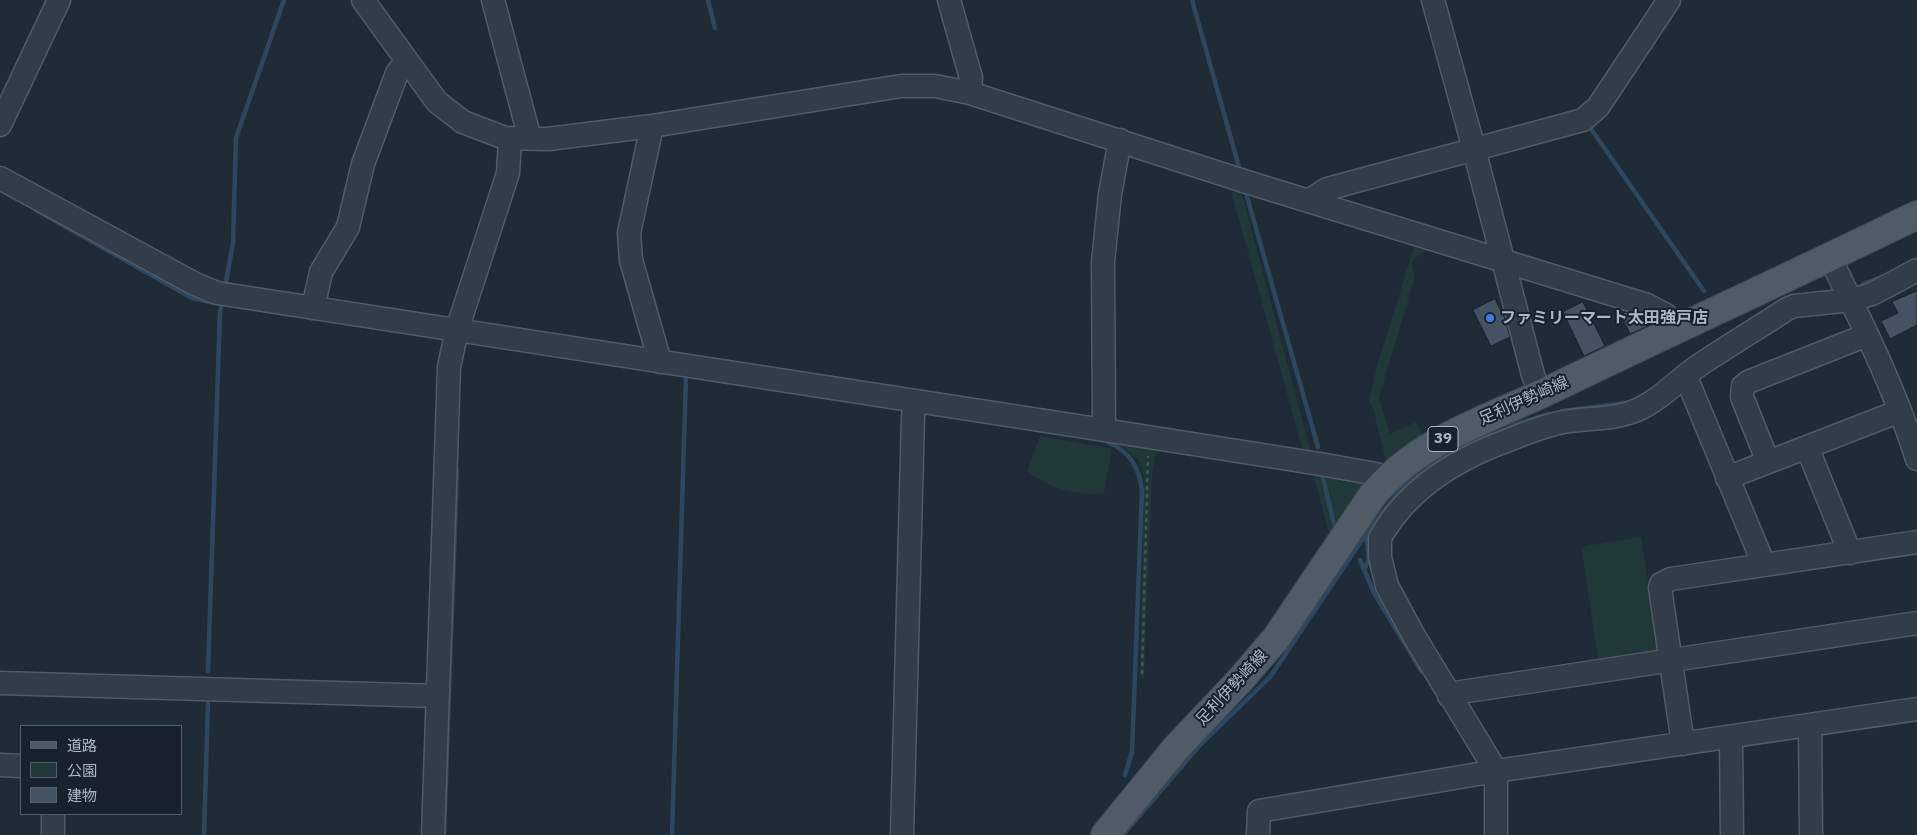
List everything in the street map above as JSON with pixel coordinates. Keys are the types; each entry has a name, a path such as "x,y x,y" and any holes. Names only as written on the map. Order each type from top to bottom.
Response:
{"main road":[{"name":"足利伊勢崎線","path":"1105,835 1176,748 1242,678 1277,637 1355,520 1386,479 1425,448 1555,406 1674,330 1830,258 1917,215"}],"street":[{"path":"0,125 59,0"},
{"path":"363,0 437,102 453,116 472,127 520,139 548,139 652,126 901,86 935,86 970,93 1309,201 1646,305 1666,315 1674,330"},
{"path":"433,835 449,367 457,330 520,139 494,0"},
{"path":"949,0 971,78 970,93"},
{"path":"1432,0 1474,149 1533,375 1555,406"},
{"path":"1309,201 1327,190 1583,120 1593,114 1669,0"},
{"path":"313,308 321,272 348,227 363,164 397,73 407,61"},
{"path":"652,126 629,233 631,260 660,362"},
{"path":"1104,430 1103,262 1110,194 1120,140"},
{"path":"0,178 195,284 217,292 1326,465 1376,474 1386,479"},
{"path":"1830,258 1851,300 1900,410 1917,458"},
{"path":"1555,406 1631,412 1650,403 1684,377 1794,306 1851,300 1872,294 1917,270"},
{"path":"1768,462 1742,397 1743,386 1748,382 1867,335"},
{"path":"1684,377 1764,565"},
{"path":"902,835 912,417 915,401"},
{"path":"1496,835 1496,771 1449,696 1387,586 1380,557 1380,538 1410,500 1448,467 1479,451 1532,431 1555,406"},
{"path":"1727,478 1900,410"},
{"path":"1807,447 1850,552"},
{"path":"1683,744 1661,584 1670,580 1917,542"},
{"path":"1449,696 1461,692 1670,659 1917,623"},
{"path":"0,683 438,686"},
{"path":"1258,835 1258,811 1496,771 1917,708"},
{"path":"1810,725 1811,835"},
{"path":"1731,737 1732,835"},
{"path":"0,765 20,766"},
{"path":"52,835 53,815"}],"path":[{"path":"1142,674 1150,437"}],"green space":[{"path":"1230,187 1241,191 1312,456 1304,455"},
{"path":"1415,244 1428,248 1411,262 1415,277 1379,398 1390,434 1416,422 1426,440 1386,462 1373,408 1369,402 1376,369"},
{"path":"1040,436 1112,449 1104,493 1084,494 1064,490 1044,482 1027,471"},
{"path":"1119,444 1375,479 1330,537 1313,473 1161,450 1156,453 1152,472 1144,677 1140,677 1144,476 1138,459"},
{"path":"1641,537 1658,647 1656,651 1598,660 1582,551 1585,546"}],"building":[{"path":"1917,291 1917,325 1890,339 1881,321 1898,313 1892,302"},
{"path":"1495,299 1505,319 1510,337 1491,346 1473,310"},
{"path":"1583,302 1605,346 1584,356 1563,312"},
{"path":"1626,312 1647,320 1648,326 1630,334 1621,315"}],"waterway":[{"path":"225,287 233,243 236,138 284,0"},
{"path":"708,0 715,28"},
{"path":"1192,0 1239,167"},
{"path":"1589,126 1704,291"},
{"path":"1246,193 1318,447"},
{"path":"36,210 192,298 214,303"},
{"path":"1863,284 1881,277"},
{"path":"208,671 220,311 223,300"},
{"path":"672,835 686,376"},
{"path":"1562,411 1626,403"},
{"path":"1123,835 1199,746 1270,677 1372,525 1402,488 1423,468 1451,452 1517,424 1549,414"},
{"path":"1108,442 1122,450 1132,461 1139,474 1142,490 1132,752 1125,775"},
{"path":"444,835 457,469"},
{"path":"1322,474 1334,524"},
{"path":"1365,568 1369,559 1366,535"},
{"path":"1360,560 1374,593 1422,672"},
{"path":"204,835 208,703"}],"place":[{"name":"ファミリーマート太田強戸店","path":"1490,318"}]}
